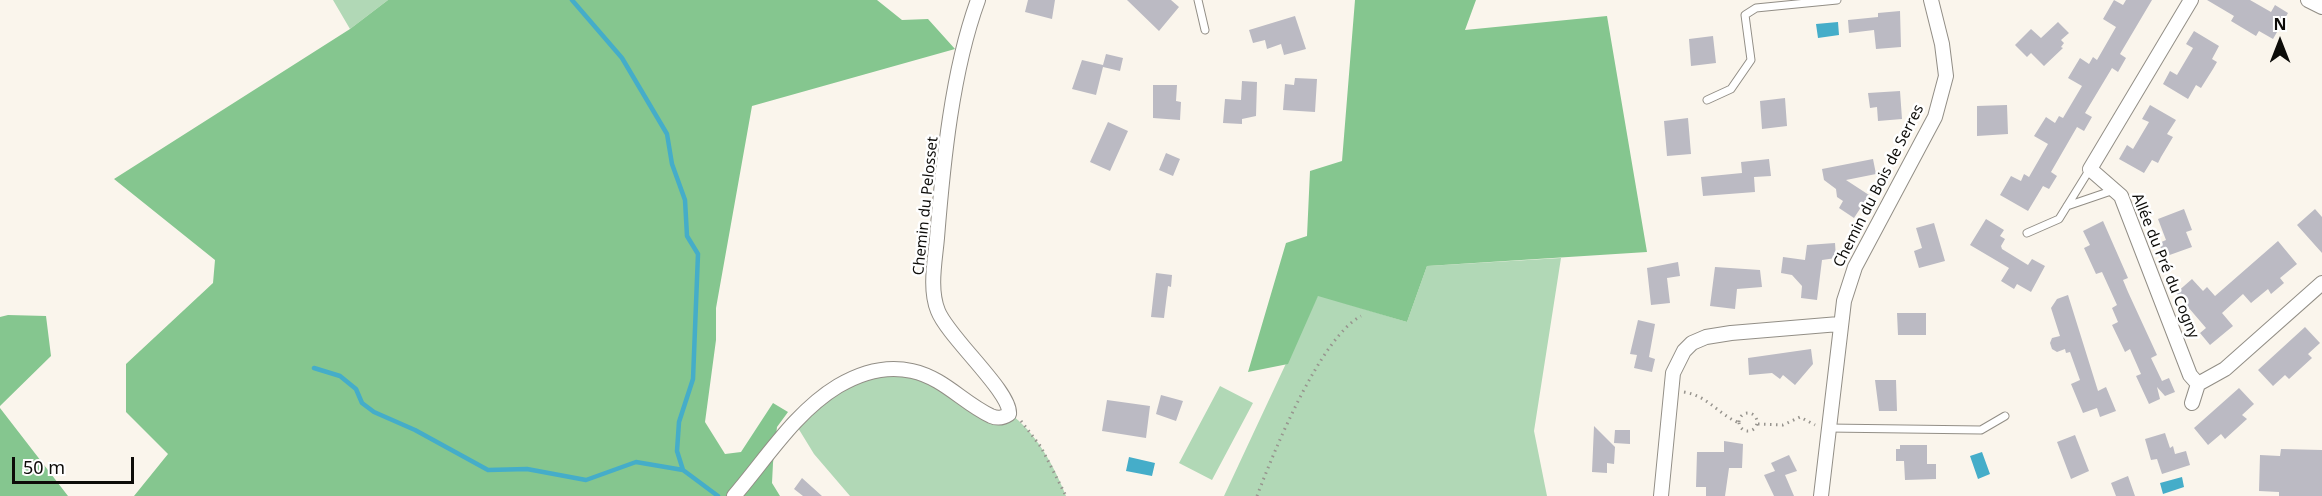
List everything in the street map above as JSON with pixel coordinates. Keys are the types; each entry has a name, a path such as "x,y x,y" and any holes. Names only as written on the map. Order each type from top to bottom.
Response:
{"street":[{"name":"Chemin du Pelosset","path":"978,0 960,65 942,186 934,268 935,300 944,323 1003,396 1009,413"},
{"name":"Chemin du Bois de Serres","path":"1821,496 1823,427 1839,324 1855,267 1916,155 1940,101 1946,76 1942,44 1931,0"},
{"path":"2090,169 2191,0"},
{"path":"2308,0 2322,7"},
{"name":"Allée du Pré du Cogny","path":"2090,169 2121,196 2190,375 2198,384"},
{"path":"2192,403 2198,384 2225,369 2322,283"},
{"path":"1661,496 1673,373 1684,351 1692,343 1706,337 1839,324"},
{"path":"734,496 795,423 823,396 844,383 873,371 894,369 917,372 956,391 991,416 1003,418 1009,413"}],"lane":[{"path":"1198,0 1205,30"},
{"path":"1707,100 1731,89 1751,60 1745,15 1756,8 1837,0"},
{"path":"2026,233 2059,219 2090,169"},
{"path":"2067,206 2114,190"},
{"path":"1823,427 1981,430 2005,416"}],"path":[{"path":"1257,496 1280,437 1333,339 1350,322 1360,316"},
{"path":"1670,390 1700,396 1724,415 1739,423 1746,431 1752,431 1758,424"},
{"path":"1009,413 1024,423 1041,447 1066,496"},
{"path":"1739,423 1743,414 1749,413 1755,416 1758,424"},
{"path":"1758,424 1783,425 1800,417 1823,427"}],"green space":[{"path":"333,0 388,0 350,29"},
{"path":"388,0 877,0 902,20 928,19 955,49 752,106 716,308 716,340 705,422 725,454 741,452 773,403 788,412 777,427 773,463 772,483 780,496 134,496 168,454 126,412 126,364 213,283 215,260 114,179 350,29"},
{"path":"1355,0 1476,0 1465,30 1607,16 1647,252 1427,266 1407,322 1318,296 1288,364 1248,372 1286,243 1307,236 1310,171 1342,161"},
{"path":"1561,258 1534,431 1547,496 1224,496 1318,295 1407,322 1427,266"},
{"path":"8,315 46,316 51,356 0,406 0,317"},
{"path":"911,370 991,416 1009,413 1019,421 1043,450 1066,496 850,496 814,454 795,423 851,380"},
{"path":"1220,386 1253,403 1212,480 1179,463"},
{"path":"0,408 68,496 0,496"}],"water":[{"path":"1838,22 1839,35 1818,38 1816,24"},
{"path":"1982,452 1990,474 1978,479 1970,456"},
{"path":"1129,457 1155,463 1152,476 1126,471"},
{"path":"2182,477 2184,487 2163,494 2160,483"}],"building":[{"path":"1028,0 1055,0 1052,19 1025,12"},
{"path":"1127,0 1171,0 1179,7 1159,31"},
{"path":"2114,0 2123,5 2126,0 2152,0 2120,54 2126,58 2118,72 2112,68 2085,113 2092,117 2084,131 2077,127 2051,172 2057,176 2049,189 2043,186 2028,211 2000,195 2011,176 2021,181 2024,174 2029,177 2048,144 2034,136 2046,117 2055,123 2059,116 2063,118 2082,86 2068,78 2080,58 2089,64 2093,57 2097,60 2116,27 2103,19"},
{"path":"2207,0 2250,0 2271,12 2275,5 2288,13 2273,39 2259,31 2256,36 2231,21 2234,16"},
{"path":"1900,11 1901,47 1876,49 1874,30 1849,33 1848,20 1878,17 1878,13"},
{"path":"1295,16 1306,49 1284,55 1281,44 1267,49 1265,40 1253,43 1249,30"},
{"path":"2058,22 2069,33 2061,40 2064,43 2061,47 2063,48 2044,66 2031,53 2027,57 2015,45 2031,29 2041,38"},
{"path":"2194,31 2219,46 2212,59 2217,62 2213,69 2201,88 2196,85 2188,99 2163,84 2170,71 2177,75 2193,48 2186,44"},
{"path":"1713,36 1716,63 1691,66 1689,39"},
{"path":"1106,54 1123,58 1120,71 1103,67 1096,95 1072,89 1082,60 1103,65"},
{"path":"1295,78 1317,79 1315,112 1283,110 1285,84 1294,85"},
{"path":"1242,81 1257,82 1256,116 1242,119 1242,124 1223,123 1225,99 1241,100"},
{"path":"1153,85 1177,85 1176,101 1181,102 1180,120 1153,118"},
{"path":"1900,91 1902,119 1878,121 1877,107 1870,108 1868,93"},
{"path":"1785,98 1787,126 1762,129 1760,101"},
{"path":"2007,105 2008,134 1977,136 1977,106"},
{"path":"2150,105 2176,120 2167,134 2173,137 2158,163 2152,160 2144,173 2119,159 2127,145 2133,149 2149,122 2142,119"},
{"path":"1688,118 1691,154 1667,156 1664,121"},
{"path":"1108,122 1128,131 1110,171 1090,162"},
{"path":"1166,153 1180,159 1173,176 1159,170"},
{"path":"1769,159 1771,176 1754,177 1755,192 1703,196 1701,177 1742,173 1741,162"},
{"path":"1873,159 1876,174 1846,180 1869,195 1854,218 1839,208 1843,201 1837,197 1836,189 1824,180 1822,169"},
{"path":"2184,209 2192,230 2186,232 2192,247 2164,257 2159,243 2166,240 2158,219"},
{"path":"2315,209 2322,217 2322,253 2297,225"},
{"path":"1986,219 2004,230 2000,236 2005,239 2001,246 2002,249 2028,265 2032,259 2045,266 2031,292 2017,284 2014,289 2001,281 2009,268 1970,245"},
{"path":"2103,221 2128,278 2123,280 2157,355 2151,358 2162,381 2169,378 2175,392 2165,396 2157,387 2160,399 2149,404 2136,376 2141,374 2130,349 2125,352 2112,325 2118,322 2112,308 2117,305 2102,272 2096,274 2084,248 2090,245 2083,231"},
{"path":"1934,223 1945,261 1919,268 1914,251 1922,248 1916,228"},
{"path":"2278,241 2297,264 2280,278 2284,283 2271,294 2268,289 2251,303 2243,294 2222,313 2233,326 2210,345 2200,333 2206,328 2176,293 2192,279 2203,291 2207,287 2215,296"},
{"path":"1835,243 1836,258 1822,260 1817,300 1801,298 1802,286 1792,275 1781,273 1783,257 1805,260 1807,245"},
{"path":"1678,262 1680,276 1667,278 1670,303 1651,305 1647,268"},
{"path":"1715,267 1760,270 1762,287 1737,289 1735,309 1710,306"},
{"path":"1156,273 1172,275 1171,287 1168,286 1164,318 1151,317"},
{"path":"2068,295 2098,391 2106,387 2116,411 2100,417 2097,408 2083,413 2071,384 2080,380 2070,352 2066,353 2065,349 2057,352 2052,349 2050,343 2052,338 2060,336 2051,308 2057,299"},
{"path":"1897,313 1926,313 1926,335 1898,335"},
{"path":"1638,320 1655,324 1649,357 1655,359 1652,372 1634,368 1637,355 1630,354"},
{"path":"2305,327 2320,343 2308,354 2312,358 2289,379 2285,375 2273,386 2258,370"},
{"path":"1811,349 1813,364 1795,385 1783,375 1780,379 1772,373 1749,375 1748,358"},
{"path":"1875,380 1896,380 1897,411 1879,411"},
{"path":"2239,388 2254,404 2242,415 2247,419 2225,439 2221,434 2208,445 2194,428"},
{"path":"1161,395 1183,401 1176,421 1156,414"},
{"path":"1107,400 1150,406 1146,438 1102,431"},
{"path":"1594,426 1615,447 1614,464 1607,463 1607,473 1592,472"},
{"path":"1615,430 1630,430 1630,444 1614,443"},
{"path":"2165,433 2170,448 2173,446 2175,454 2186,451 2190,465 2162,474 2157,459 2151,460 2145,439"},
{"path":"2075,435 2089,471 2071,479 2057,442"},
{"path":"1724,441 1743,444 1742,468 1729,468 1725,496 1706,496 1706,487 1696,487 1697,452 1724,452"},
{"path":"1900,445 1927,445 1927,464 1936,464 1936,479 1905,480 1904,461 1896,461 1896,449 1900,449"},
{"path":"2281,449 2322,450 2322,496 2279,496 2279,492 2259,491 2260,455 2280,456"},
{"path":"1789,455 1797,471 1785,475 1794,496 1774,496 1764,475 1775,471 1771,463"},
{"path":"2128,476 2135,496 2116,496 2111,483"},
{"path":"802,478 822,496 803,496 794,489"}],"waterway":[{"path":"572,0 622,58 667,134 672,164 685,200 687,236 698,254 693,379 679,422 677,451 683,470 718,496"},
{"path":"314,368 340,376 356,389 362,403 374,412 415,430 488,470 527,469 586,480 636,462 683,470"}]}
